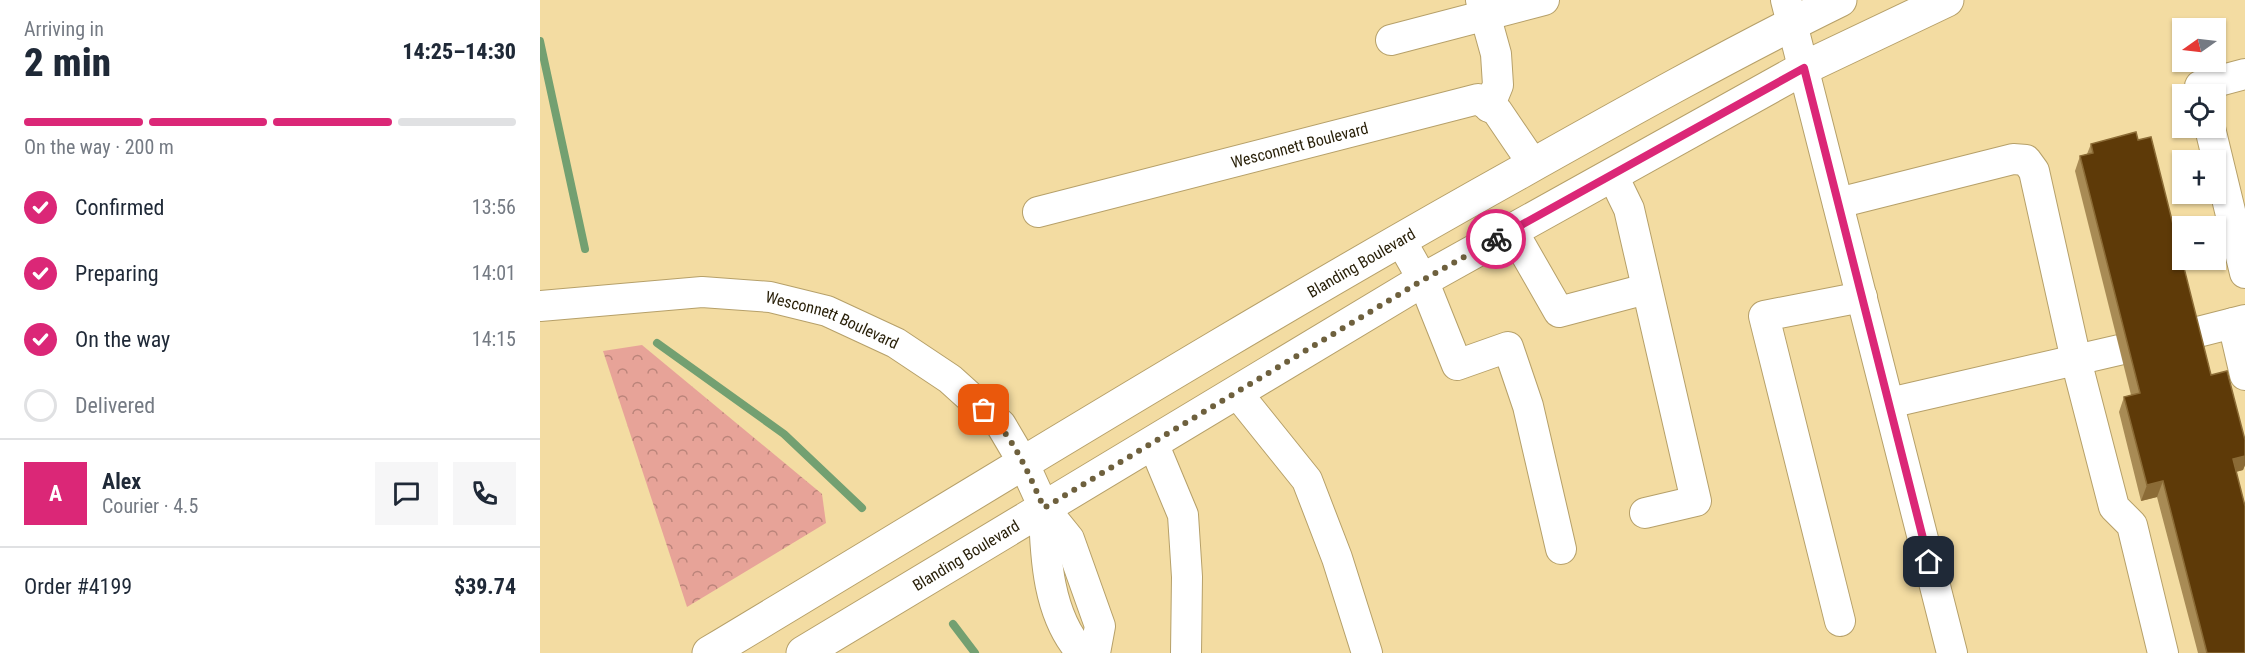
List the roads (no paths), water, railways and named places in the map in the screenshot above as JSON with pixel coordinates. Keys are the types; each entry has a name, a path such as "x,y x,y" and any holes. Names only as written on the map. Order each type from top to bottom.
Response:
{"main road":[{"name":"Blanding Boulevard","path":"709,653 1251,325 1533,164 1789,12 1840,0"},
{"name":"Blanding Boulevard","path":"803,653 1423,280 1804,68 1947,0"}],"street":[{"path":"1391,40 1483,8 1544,0"},
{"path":"1483,8 1496,54 1497,85 1490,107 1497,111 1533,164"},
{"path":"1789,12 1952,653"},
{"path":"2208,84 2245,74"},
{"name":"Wesconnett Boulevard","path":"1038,212 1479,99 1490,107"},
{"path":"2212,138 2245,273"},
{"path":"1838,203 2013,159 2026,160 2034,171 2076,360 2114,507 2132,525 2163,653"},
{"path":"1612,174 1629,209 1696,501 1645,513"},
{"path":"1512,230 1559,312 1646,289"},
{"path":"1400,239 1423,280 1457,365 1508,347 1528,406 1561,549"},
{"name":"Wesconnett Boulevard","path":"540,306 702,292 770,297 827,311 896,343 950,380 1001,425 1024,464 1044,508"},
{"path":"1840,621 1764,316 1862,297"},
{"path":"2190,334 2239,321 2245,375"},
{"path":"1889,402 2120,350"},
{"path":"1237,393 1263,421 1307,480 1337,558 1367,653"},
{"path":"1153,443 1183,515 1186,653"},
{"path":"1044,508 1045,563 1067,637 1082,653"},
{"path":"1044,508 1069,539 1084,576 1100,626 1095,653"}],"waterway":[{"path":"540,41 585,249"},
{"path":"657,343 784,434 862,508"},
{"path":"953,624 975,653"}]}
